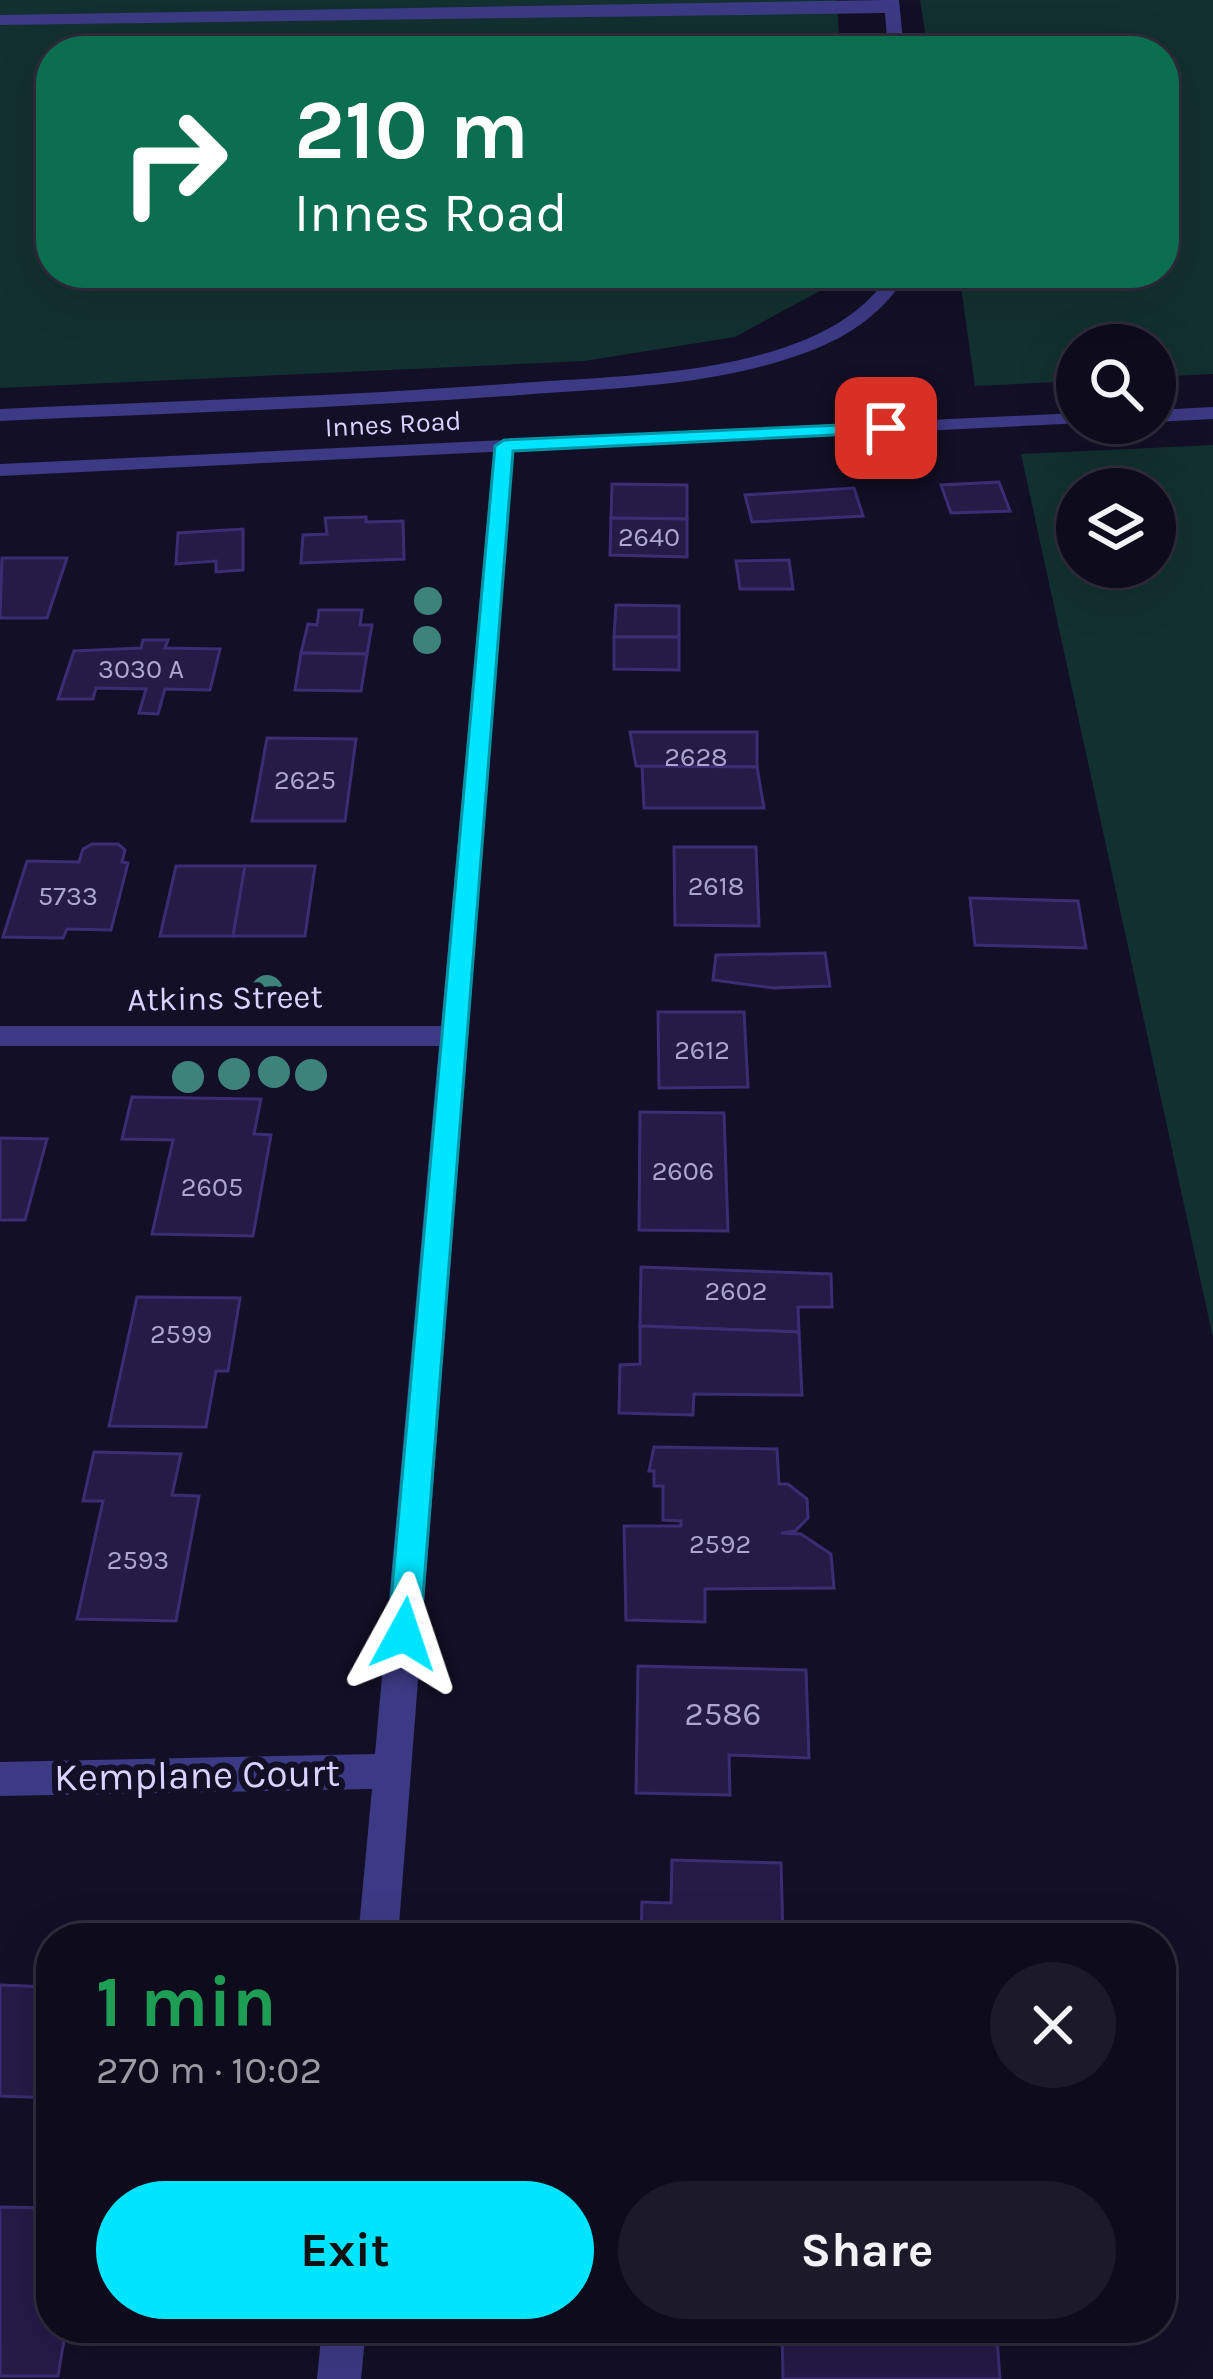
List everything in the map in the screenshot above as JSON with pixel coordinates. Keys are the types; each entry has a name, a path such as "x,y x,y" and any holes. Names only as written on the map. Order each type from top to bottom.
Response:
{"street":[{"path":"0,20 891,4 894,36"},
{"path":"0,415 440,395 678,377 770,358 841,329 892,288"},
{"path":"1176,415 1213,413"},
{"name":"Innes Road","path":"0,470 1056,420"},
{"path":"379,1923 504,446"},
{"name":"Atkins Street","path":"0,1036 451,1036"},
{"name":"Kemplane Court","path":"0,1779 393,1771"},
{"path":"339,2379 343,2343"}],"green space":[{"path":"0,0 837,0 839,36 36,36 36,288 825,288 735,337 584,361 0,388"},
{"path":"920,0 1213,0 1213,374 1176,376 1176,324 1056,324 1056,382 975,386 961,288 1179,288 1179,36 926,36"},
{"path":"1213,445 1213,1338 1021,454"}],"building":[{"path":"999,482 1010,511 951,513 941,485"},
{"path":"612,484 687,485 687,519 611,518"},
{"path":"854,488 863,516 752,522 745,495"},
{"path":"366,517 366,522 403,521 404,559 301,563 303,535 327,534 325,518"},
{"path":"611,518 687,519 687,557 610,555"},
{"path":"243,529 243,570 216,572 216,561 176,564 178,533"},
{"path":"2,558 67,558 47,618 0,618"},
{"path":"789,560 793,589 740,589 736,561"},
{"path":"616,605 679,606 679,637 614,637"},
{"path":"319,610 362,610 360,625 372,625 367,654 301,653 308,624 317,625"},
{"path":"614,637 679,637 679,670 614,669"},
{"path":"143,640 168,640 165,648 220,649 210,690 165,689 158,714 139,713 146,689 96,688 93,699 58,699 74,651 141,648"},
{"path":"301,653 367,654 361,691 295,690"},
{"path":"630,732 757,732 757,767 636,766"},
{"path":"267,738 356,739 345,821 252,821"},
{"path":"642,766 757,767 764,808 644,808"},
{"path":"92,844 118,844 125,850 122,862 128,863 111,930 67,929 63,938 3,937 27,861 79,862 83,849"},
{"path":"674,847 756,847 759,926 675,925"},
{"path":"176,866 245,866 233,936 160,936"},
{"path":"245,866 315,866 305,936 233,936"},
{"path":"970,898 1078,901 1086,948 975,945"},
{"path":"825,953 830,986 774,988 713,980 716,955"},
{"path":"658,1012 744,1012 748,1087 659,1088"},
{"path":"132,1097 261,1099 254,1134 271,1135 253,1236 152,1234 173,1140 122,1139"},
{"path":"640,1112 724,1113 728,1231 639,1230"},
{"path":"0,1138 47,1139 25,1220 0,1220"},
{"path":"641,1267 831,1274 832,1307 798,1307 799,1332 640,1326"},
{"path":"137,1297 240,1298 228,1371 216,1371 206,1427 109,1426"},
{"path":"640,1326 799,1332 802,1395 694,1394 693,1415 619,1413 620,1365 640,1364"},
{"path":"654,1447 777,1449 779,1484 788,1484 807,1499 808,1518 795,1531 781,1533 801,1534 831,1554 834,1588 705,1589 705,1622 626,1620 624,1526 681,1526 681,1521 663,1520 663,1486 654,1486 654,1471 649,1471"},
{"path":"94,1452 181,1454 172,1495 199,1496 176,1621 77,1619 103,1501 83,1501"},
{"path":"638,1666 806,1670 809,1758 729,1755 730,1795 636,1793"},
{"path":"672,1860 781,1863 783,1923 641,1923 642,1902 671,1903"},
{"path":"0,1985 36,1986 36,2097 0,2096"},
{"path":"0,2207 36,2208 36,2343 64,2343 58,2376 0,2376"},
{"path":"782,2343 997,2343 1000,2379 783,2379"}],"route":[{"path":"404,1634 504,446 886,428"}]}
